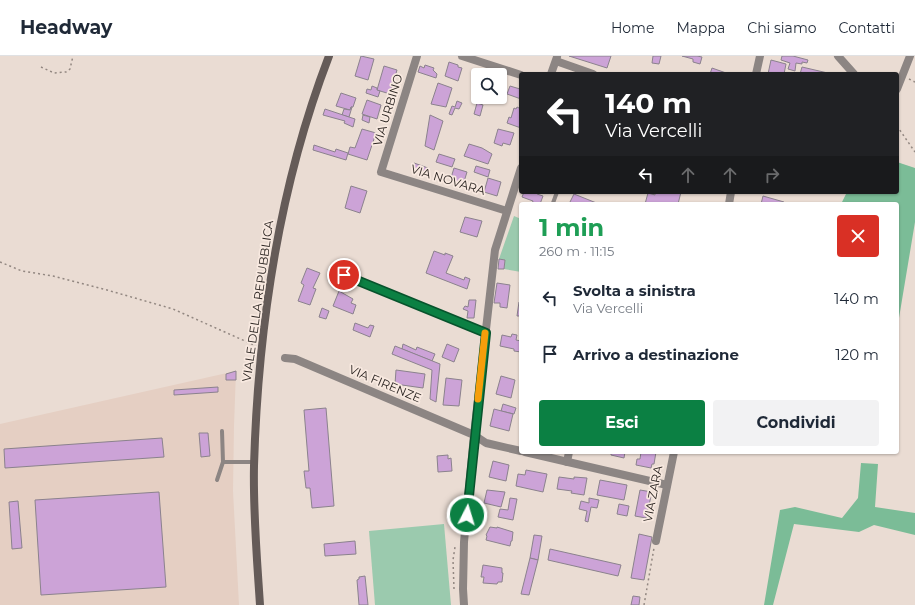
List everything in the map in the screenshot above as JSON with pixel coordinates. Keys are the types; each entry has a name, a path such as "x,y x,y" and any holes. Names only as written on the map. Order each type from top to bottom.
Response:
{"street":[{"name":"VIALE DELLA REPUBBLICA","path":"260,605 255,529 255,462 257,410 267,307 278,239 292,174 307,120 329,56"},
{"name":"VIA URBINO","path":"381,172 417,56"},
{"path":"462,56 519,74"},
{"path":"756,72 760,56"},
{"path":"838,56 852,72"},
{"path":"899,84 910,56"},
{"path":"552,72 556,58 588,72"},
{"name":"VIA NOVARA","path":"381,172 507,211"},
{"path":"464,605 464,542 474,435 495,250 519,175"},
{"path":"344,275 486,333"},
{"name":"VIA FIRENZE","path":"285,358 296,359 474,435 486,443 519,451"},
{"path":"533,454 667,485"},
{"path":"567,462 568,454"},
{"name":"VIA ZARA","path":"656,541 674,454"}],"lane":[{"path":"217,480 223,462 222,431"},
{"path":"223,462 255,462"}],"path":[{"path":"41,67 54,73 66,72 70,69 74,56"},
{"path":"899,129 915,152"},
{"path":"0,262 22,271 53,276 173,309 262,348"},
{"path":"644,605 656,541"}],"shaded area":[{"path":"236,371 233,491 239,605 0,605 0,424"}],"green space":[{"path":"899,163 915,168 915,222 899,318 899,202 842,202 846,194 899,194"},
{"path":"514,216 519,218 519,272 504,269 505,260 499,259"},
{"path":"861,463 878,464 875,507 915,513 915,535 874,525 859,532 794,524 773,605 764,605 780,510 795,507 842,518 858,498"},
{"path":"444,524 451,605 375,605 369,531"}],"building":[{"path":"361,56 374,59 368,80 355,76"},
{"path":"569,56 611,56 607,68"},
{"path":"653,56 661,56 659,64 652,63"},
{"path":"682,56 702,57 700,64 693,62 693,59"},
{"path":"782,56 793,56 808,60 807,63 796,63 795,71 788,69 790,63 781,60"},
{"path":"771,60 786,64 784,72 768,72"},
{"path":"449,62 462,68 458,81 445,76"},
{"path":"425,65 434,68 433,70 437,74 436,78 418,72 420,66 424,68"},
{"path":"384,66 397,70 390,94 377,90"},
{"path":"802,67 823,72 801,72"},
{"path":"712,68 723,72 711,72"},
{"path":"438,83 452,88 446,107 431,104"},
{"path":"372,86 380,91 378,97 366,93 367,89 371,90"},
{"path":"510,86 519,89 519,98 507,94"},
{"path":"341,93 356,98 353,107 351,107 350,110 336,106"},
{"path":"367,100 381,105 377,119 362,114"},
{"path":"457,101 462,103 459,109 455,108 452,115 449,114 452,106 455,107"},
{"path":"477,104 483,105 480,116 474,114"},
{"path":"351,107 349,117 342,115 344,109 350,110"},
{"path":"517,107 519,108 519,127 507,123 509,117 511,118 514,108 516,109"},
{"path":"325,109 355,119 353,127 344,123 345,121 323,115"},
{"path":"363,115 370,117 369,123 362,120"},
{"path":"430,115 443,121 434,150 425,146"},
{"path":"362,129 376,133 367,160 348,154 350,147 355,148"},
{"path":"498,129 514,133 510,145 503,143 502,146 494,143"},
{"path":"469,144 482,148 492,154 488,164 464,156"},
{"path":"314,145 335,152 336,149 348,153 346,160 313,150"},
{"path":"439,154 455,159 452,167 436,162"},
{"path":"414,163 428,168 426,172 413,168"},
{"path":"476,166 490,170 488,177 474,172"},
{"path":"454,168 467,172 463,185 450,181"},
{"path":"488,178 501,182 497,196 484,192"},
{"path":"351,186 367,191 360,213 345,208"},
{"path":"523,194 537,194 543,196 541,202 533,202 522,197"},
{"path":"574,194 594,202 570,202"},
{"path":"648,194 680,194 678,202 646,202"},
{"path":"763,196 784,202 762,202"},
{"path":"465,217 482,221 477,237 460,232"},
{"path":"434,251 453,256 446,273 464,280 465,277 470,279 467,289 426,273"},
{"path":"499,259 505,260 504,269 498,269"},
{"path":"307,268 320,273 313,288 316,289 310,305 298,301 304,285 301,283"},
{"path":"497,283 510,285 507,308 500,307 500,303 494,303"},
{"path":"339,291 353,299 351,303 356,305 353,314 333,306"},
{"path":"469,300 476,300 474,318 467,318 468,311 463,309 465,306 468,307"},
{"path":"519,302 519,316 517,316"},
{"path":"322,308 329,311 326,319 319,317"},
{"path":"355,323 368,328 370,325 374,326 370,337 353,330"},
{"path":"512,334 517,335 516,340 519,341 519,352 500,346 502,335 511,337"},
{"path":"403,344 416,350 417,347 435,354 432,361 402,349"},
{"path":"447,344 459,349 454,362 442,357"},
{"path":"395,346 440,364 436,402 430,399 432,370 392,354"},
{"path":"396,370 425,374 423,388 395,384"},
{"path":"236,371 236,380 226,380 226,374"},
{"path":"501,376 515,380 511,398 496,394"},
{"path":"446,378 462,380 459,406 443,405"},
{"path":"218,387 218,392 174,395 174,390"},
{"path":"503,404 516,408 514,414 501,411"},
{"path":"326,408 334,506 312,508 310,488 306,488 304,471 309,471 304,410"},
{"path":"494,409 513,414 509,431 490,426"},
{"path":"199,433 208,433 210,456 201,457"},
{"path":"162,438 164,457 5,468 4,449"},
{"path":"611,454 625,454 624,458"},
{"path":"641,454 656,454 654,464 652,464 651,468 636,465 637,459 640,459"},
{"path":"448,455 448,459 451,458 452,471 438,472 437,456"},
{"path":"493,461 509,465 506,481 489,477"},
{"path":"526,470 547,474 543,492 516,486 518,474 525,475"},
{"path":"559,477 574,479 574,477 587,478 584,495 571,493 572,491 557,489"},
{"path":"600,480 627,485 624,500 597,495"},
{"path":"487,490 505,492 501,507 484,503"},
{"path":"640,490 652,492 646,518 635,516"},
{"path":"159,492 166,587 41,595 35,500"},
{"path":"510,498 517,499 513,520 498,517 500,509 508,510"},
{"path":"589,498 599,500 597,508 591,507 588,522 585,521 587,511 579,509 581,501 589,503"},
{"path":"18,501 22,548 12,549 9,502"},
{"path":"619,504 629,506 627,516 617,514"},
{"path":"490,527 497,527 513,532 510,546 486,540 486,535"},
{"path":"639,534 652,537 644,580 631,578"},
{"path":"534,535 542,536 538,560 530,558"},
{"path":"355,541 356,554 325,556 324,544"},
{"path":"550,549 621,565 618,576 548,560"},
{"path":"530,558 538,560 529,595 521,594"},
{"path":"483,565 502,568 502,582 498,582 497,584 483,583 484,577 481,577"},
{"path":"365,576 368,605 359,605 357,580 359,577"},
{"path":"633,596 640,597 639,605 631,605"}],"slow traffic":[{"path":"478,399 485,333"}],"route":[{"path":"344,275 486,333 474,435 467,515"}]}
